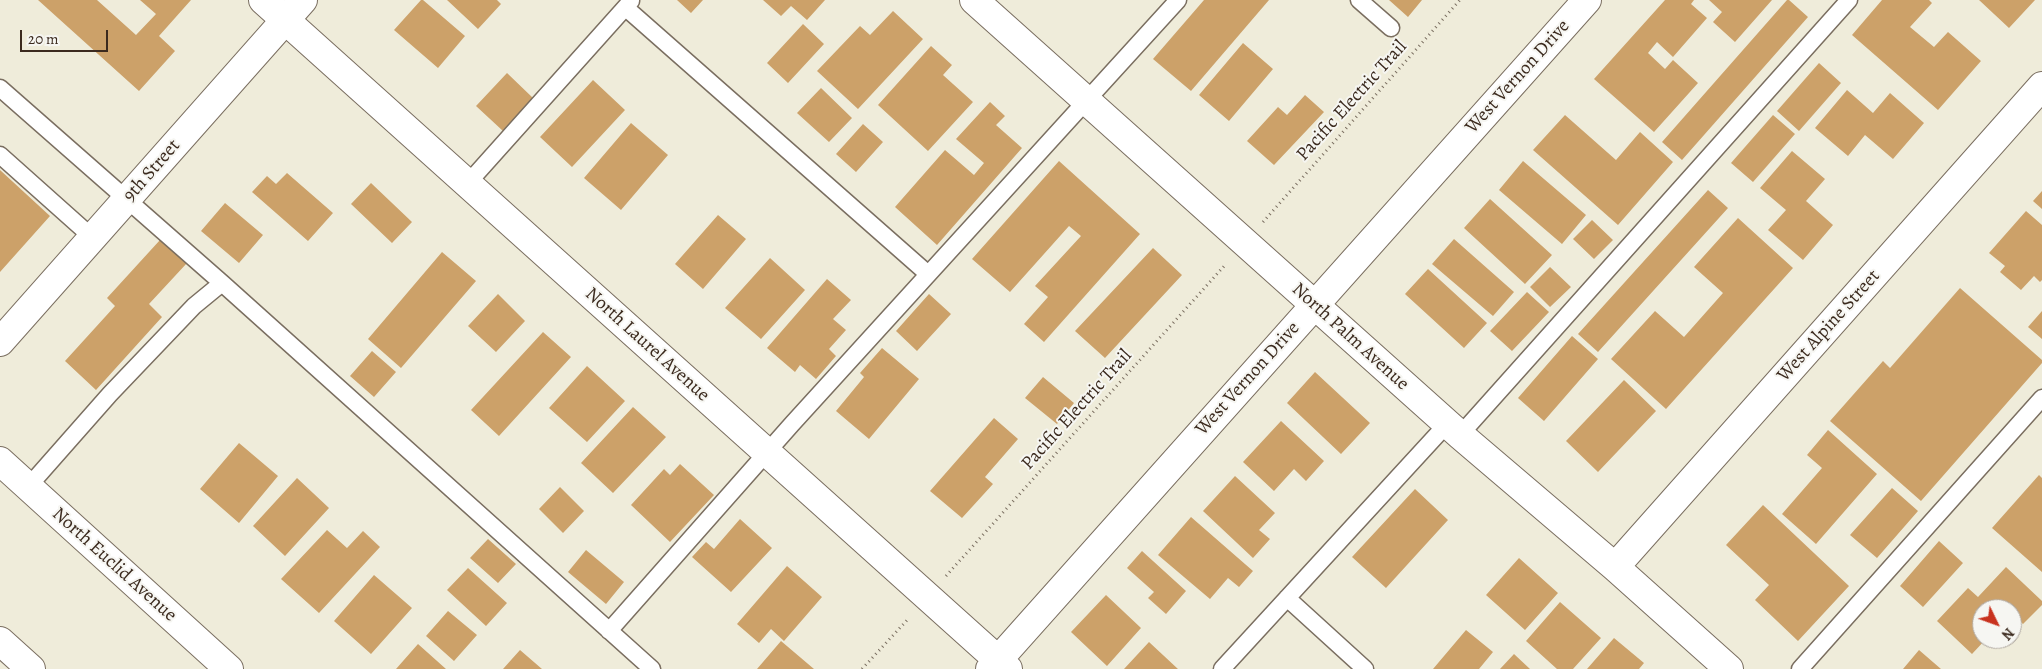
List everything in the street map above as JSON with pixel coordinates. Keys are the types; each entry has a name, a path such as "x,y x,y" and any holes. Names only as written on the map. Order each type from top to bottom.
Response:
{"street":[{"name":"North Laurel Avenue","path":"263,0 767,452 999,666"},
{"name":"9th Street","path":"0,342 303,0"},
{"name":"North Palm Avenue","path":"974,0 1453,429 1615,567 1729,669"},
{"name":"West Vernon Drive","path":"999,666 1314,305 1587,0"},
{"name":"West Alpine Street","path":"1615,567 2042,86"},
{"name":"North Euclid Avenue","path":"0,461 229,669"}],"lane":[{"path":"609,631 767,452 1178,0"},
{"path":"1358,0 1390,28"},
{"path":"1222,669 1287,598 1453,429 1849,0"},
{"path":"468,183 629,4 928,274"},
{"path":"0,88 222,283 652,669"},
{"path":"0,155 92,238"},
{"path":"28,486 71,436 194,306 222,283"},
{"path":"1800,669 2042,398"},
{"path":"1287,598 1366,669"}],"path":[{"name":"Pacific Electric Trail","path":"1265,220 1460,0"},
{"name":"Pacific Electric Trail","path":"945,578 1230,260"},
{"path":"862,669 911,616"}],"building":[{"path":"38,0 97,0 136,35 156,14 140,0 191,0 159,36 175,51 139,91"},
{"path":"421,0 465,36 438,68 394,30"},
{"path":"447,0 497,0 501,4 478,29"},
{"path":"677,0 703,0 691,13"},
{"path":"763,0 825,0 807,20 791,6 781,16"},
{"path":"1204,0 1269,0 1191,91 1153,59"},
{"path":"1389,0 1422,0 1408,17"},
{"path":"1665,0 1694,0 1691,4 1707,18 1673,57 1657,42 1648,53 1665,69 1673,60 1698,83 1654,132 1594,79"},
{"path":"1709,0 1772,0 1735,42 1713,22 1722,12"},
{"path":"1787,0 1808,17 1682,160 1662,142"},
{"path":"1882,0 1929,0 1932,3 1910,27 1934,47 1948,32 1981,61 1938,110 1852,35"},
{"path":"1979,0 2035,0 2009,28"},
{"path":"893,11 923,39 858,109 817,71 860,26 870,35"},
{"path":"803,24 824,44 788,83 767,63"},
{"path":"1243,43 1273,69 1229,121 1199,95"},
{"path":"931,46 952,65 943,75 973,102 928,151 878,105"},
{"path":"1819,63 1841,83 1799,131 1777,111"},
{"path":"507,73 533,98 503,131 476,106"},
{"path":"593,80 625,110 572,167 540,137"},
{"path":"821,88 852,118 829,142 797,113"},
{"path":"1847,90 1873,113 1890,93 1924,123 1893,159 1865,135 1848,156 1815,128"},
{"path":"1305,95 1324,112 1274,165 1247,141 1278,107 1287,115"},
{"path":"990,102 1005,116 996,125 1022,148 937,245 895,207 945,150 974,175 984,163 956,139"},
{"path":"1565,115 1616,160 1640,132 1673,162 1618,225 1533,150"},
{"path":"1773,115 1795,134 1753,182 1731,163"},
{"path":"631,123 668,155 621,210 584,178"},
{"path":"863,124 883,142 856,172 836,154"},
{"path":"1792,151 1825,179 1806,201 1833,225 1803,260 1768,230 1786,210 1760,188"},
{"path":"1059,161 1140,234 1044,342 1024,324 1048,297 1035,286 1081,236 1069,226 1010,292 972,259"},
{"path":"1523,161 1586,215 1562,244 1499,190"},
{"path":"0,170 50,216 0,272"},
{"path":"287,173 333,213 308,241 252,192 267,176 276,184"},
{"path":"371,183 412,222 392,243 351,204"},
{"path":"1708,190 1728,208 1598,352 1578,334"},
{"path":"2042,191 2042,209 2033,201"},
{"path":"1490,199 1552,255 1525,284 1464,228"},
{"path":"225,203 263,235 239,263 201,231"},
{"path":"2026,211 2042,225 2042,280 2040,282 2034,276 2021,290 2000,272 2005,266 1989,253"},
{"path":"718,215 746,239 703,289 675,264"},
{"path":"1738,218 1793,268 1666,409 1611,359 1655,311 1684,337 1723,293 1694,267"},
{"path":"1592,220 1613,240 1594,259 1573,239"},
{"path":"1454,239 1514,292 1493,316 1432,264"},
{"path":"160,240 187,263 149,304 162,317 96,390 65,361 115,306 107,298"},
{"path":"1153,248 1182,275 1105,358 1075,331"},
{"path":"442,252 476,281 401,368 368,339"},
{"path":"770,258 805,290 761,339 725,308"},
{"path":"1550,267 1571,287 1550,307 1530,287"},
{"path":"1428,269 1487,323 1464,348 1405,294"},
{"path":"827,279 851,300 833,319 846,330 829,349 836,356 816,379 800,365 795,372 767,348"},
{"path":"1960,288 2042,360 2042,363 1921,501 1830,421 1883,361 1890,368"},
{"path":"1527,292 1549,312 1512,351 1490,331"},
{"path":"498,294 525,321 496,352 468,326"},
{"path":"929,294 951,314 917,351 896,331"},
{"path":"2042,311 2042,339 2028,327"},
{"path":"543,332 571,357 499,436 471,410"},
{"path":"1572,336 1598,359 1544,421 1518,398"},
{"path":"882,348 919,379 869,439 836,411 864,377 860,373"},
{"path":"372,351 396,372 374,397 350,376"},
{"path":"587,366 625,401 587,442 549,408"},
{"path":"1315,372 1370,423 1341,454 1287,403"},
{"path":"1043,377 1074,403 1057,424 1025,398"},
{"path":"1624,380 1656,411 1598,472 1566,441"},
{"path":"633,407 666,437 613,493 581,463"},
{"path":"994,418 1018,439 985,477 993,484 962,518 930,491"},
{"path":"1281,421 1324,461 1306,481 1294,469 1274,491 1243,462"},
{"path":"1828,430 1877,474 1816,544 1782,514 1822,468 1807,455"},
{"path":"239,443 278,476 239,523 200,489"},
{"path":"680,464 714,495 670,542 631,505 664,469 670,475"},
{"path":"2039,475 2042,478 2042,572 1992,528"},
{"path":"1235,476 1275,513 1259,530 1270,539 1253,558 1203,511"},
{"path":"297,478 329,508 285,556 253,526"},
{"path":"560,487 584,511 563,533 539,509"},
{"path":"1892,488 1918,511 1877,558 1850,535"},
{"path":"1415,489 1448,520 1386,588 1352,557"},
{"path":"1763,505 1849,586 1798,641 1755,600 1769,585 1726,545"},
{"path":"1191,517 1253,571 1239,587 1228,578 1210,599 1158,555"},
{"path":"740,519 772,548 731,592 692,557 706,542 714,549"},
{"path":"327,530 347,548 363,531 380,547 319,613 281,579"},
{"path":"488,539 516,564 498,583 470,558"},
{"path":"1939,541 1963,563 1923,607 1900,586"},
{"path":"586,550 624,582 606,604 568,572"},
{"path":"1142,551 1186,591 1166,614 1148,598 1154,592 1127,568"},
{"path":"1519,558 1558,593 1525,630 1486,595"},
{"path":"787,566 822,597 784,641 771,629 759,643 737,624"},
{"path":"2006,567 2042,601 2042,605 2023,624 2022,599 1972,599 1972,649 1977,649 1972,654 1937,621 1968,588 1978,597"},
{"path":"468,568 507,603 486,626 447,590"},
{"path":"374,575 412,608 371,654 334,621"},
{"path":"1106,595 1141,628 1107,666 1071,632"},
{"path":"1560,602 1601,638 1573,669 1557,669 1526,641"},
{"path":"448,611 477,635 454,661 426,636"},
{"path":"1466,630 1493,652 1479,669 1433,669"},
{"path":"1614,638 1644,663 1639,669 1587,669"},
{"path":"781,641 814,669 757,669"},
{"path":"1149,642 1178,669 1124,669"},
{"path":"418,644 446,669 396,669"},
{"path":"520,650 542,669 503,669"},
{"path":"1919,650 1941,669 1903,669"},
{"path":"1514,654 1530,669 1500,669"}]}
